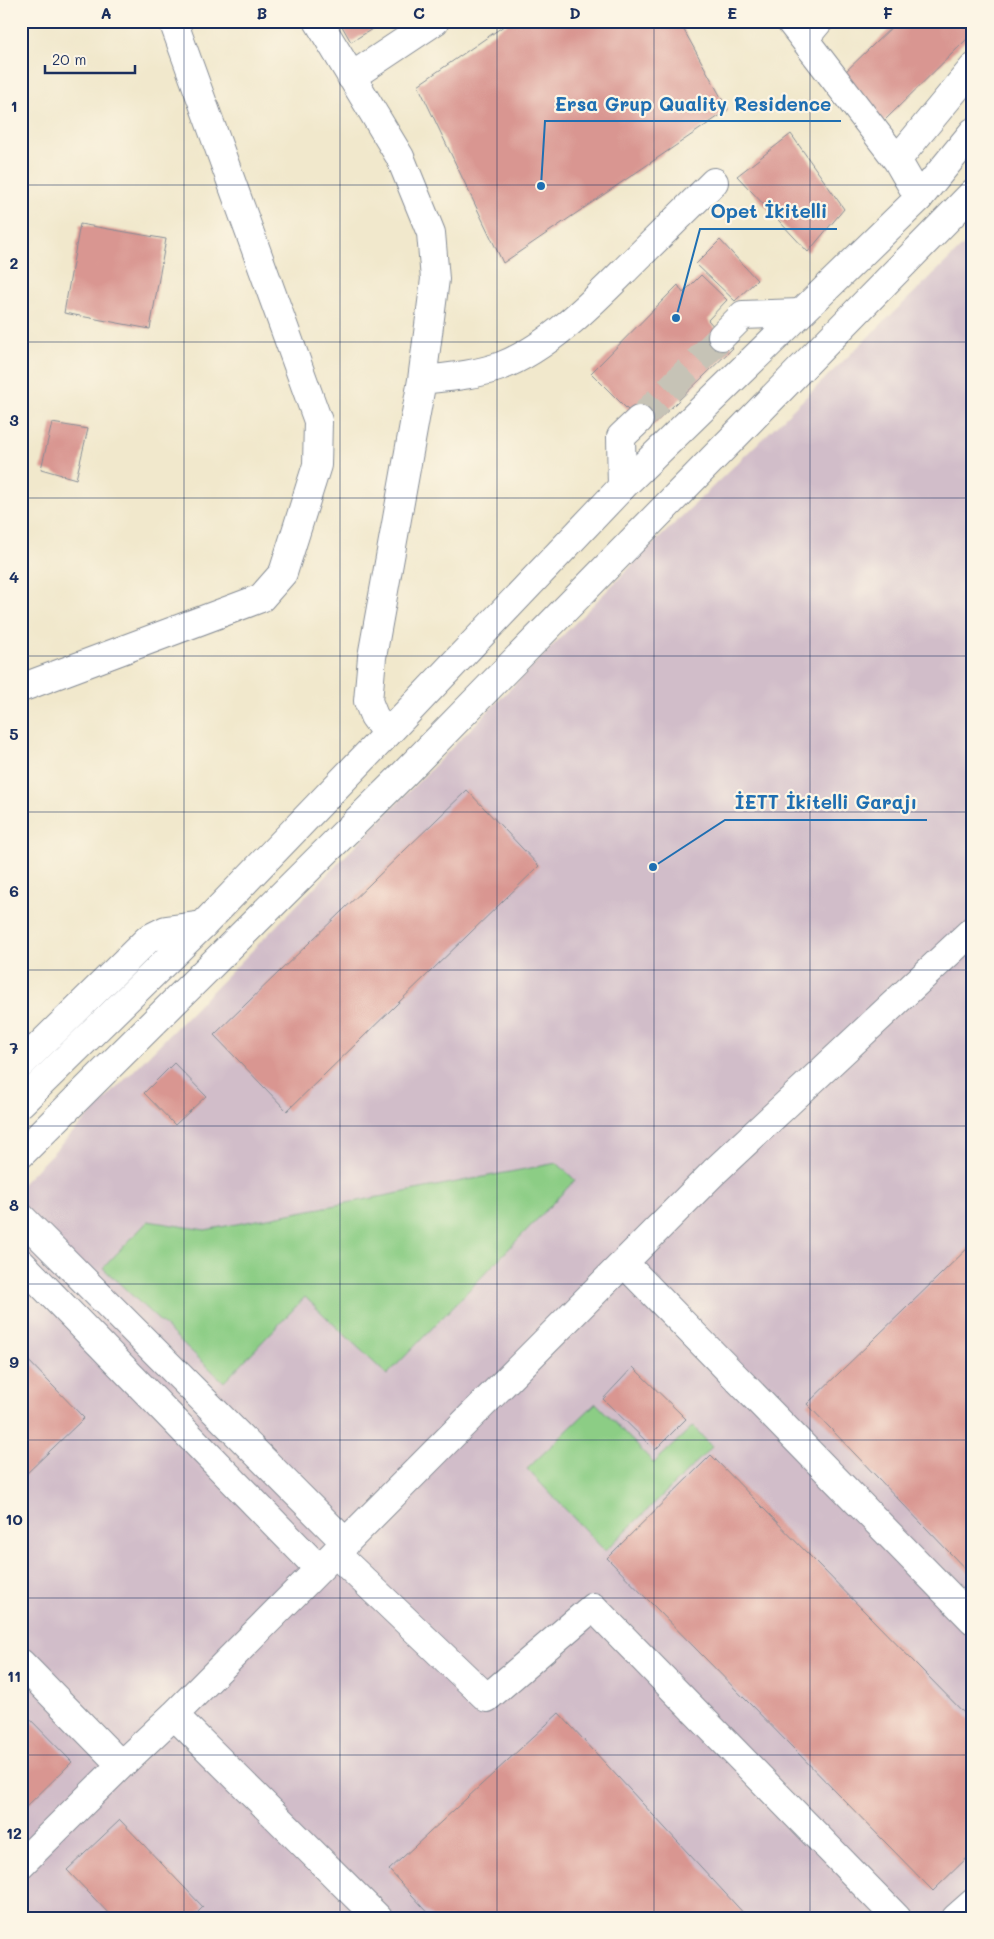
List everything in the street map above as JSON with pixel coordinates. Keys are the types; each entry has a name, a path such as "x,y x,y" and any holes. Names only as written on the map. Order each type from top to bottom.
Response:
{"main road":[{"path":"21,688 261,598 283,573 317,465 318,421 173,21"},
{"path":"318,21 400,157 431,233 435,279 422,380 372,658 368,701 374,716 387,734"},
{"path":"351,77 435,21"},
{"path":"804,27 896,160 919,198"},
{"path":"896,160 973,68"},
{"path":"21,1103 202,925 622,487 919,198 973,132"},
{"path":"422,380 473,374 488,370 521,356 538,346 586,308 714,182"},
{"path":"21,1154 403,775 973,193"},
{"path":"722,336 743,315 800,313"},
{"path":"622,487 621,438 639,420"},
{"path":"21,1064 148,939 166,930 202,925"},
{"path":"21,1864 174,1715 714,1172 973,930"},
{"path":"21,1217 333,1555"},
{"path":"21,1263 487,1698 593,1607 898,1918"},
{"path":"624,1263 973,1620"},
{"path":"21,1662 121,1765"},
{"path":"174,1715 378,1918"},
{"path":"956,1918 973,1903"}],"shaded area":[{"path":"973,236 973,1918 21,1918 21,1185 647,550"}],"green space":[{"path":"557,1163 575,1180 387,1375 305,1297 224,1382 103,1268 148,1221 205,1230"},
{"path":"596,1403 654,1463 693,1426 712,1447 605,1551 527,1469"}],"building":[{"path":"339,21 374,21 377,26 351,42"},
{"path":"511,21 679,21 728,110 503,263 418,85"},
{"path":"898,21 973,21 973,33 883,122 842,75"},
{"path":"791,134 844,209 808,252 737,176"},
{"path":"80,224 166,239 150,329 64,313"},
{"path":"720,240 757,280 735,301 696,264"},
{"path":"701,275 727,300 708,320 733,348 648,430 591,373 678,285 683,293"},
{"path":"52,423 88,429 76,479 41,469"},
{"path":"467,790 539,866 287,1111 214,1035"},
{"path":"174,1063 206,1096 175,1125 144,1093"},
{"path":"973,1243 973,1577 807,1404"},
{"path":"21,1353 84,1418 21,1479"},
{"path":"633,1367 686,1419 655,1450 603,1399"},
{"path":"711,1455 973,1722 973,1852 933,1891 607,1558"},
{"path":"21,1710 72,1762 21,1812"},
{"path":"559,1713 748,1918 433,1918 389,1870"},
{"path":"120,1820 203,1907 192,1918 113,1918 67,1870"}],"tunnel":[{"path":"639,420 722,336"}],"place":[{"name":"Ersa Grup Quality Residence","path":"541,186"},
{"name":"Opet İkitelli","path":"676,318"},
{"name":"İETT İkitelli Garajı","path":"653,867"}]}
